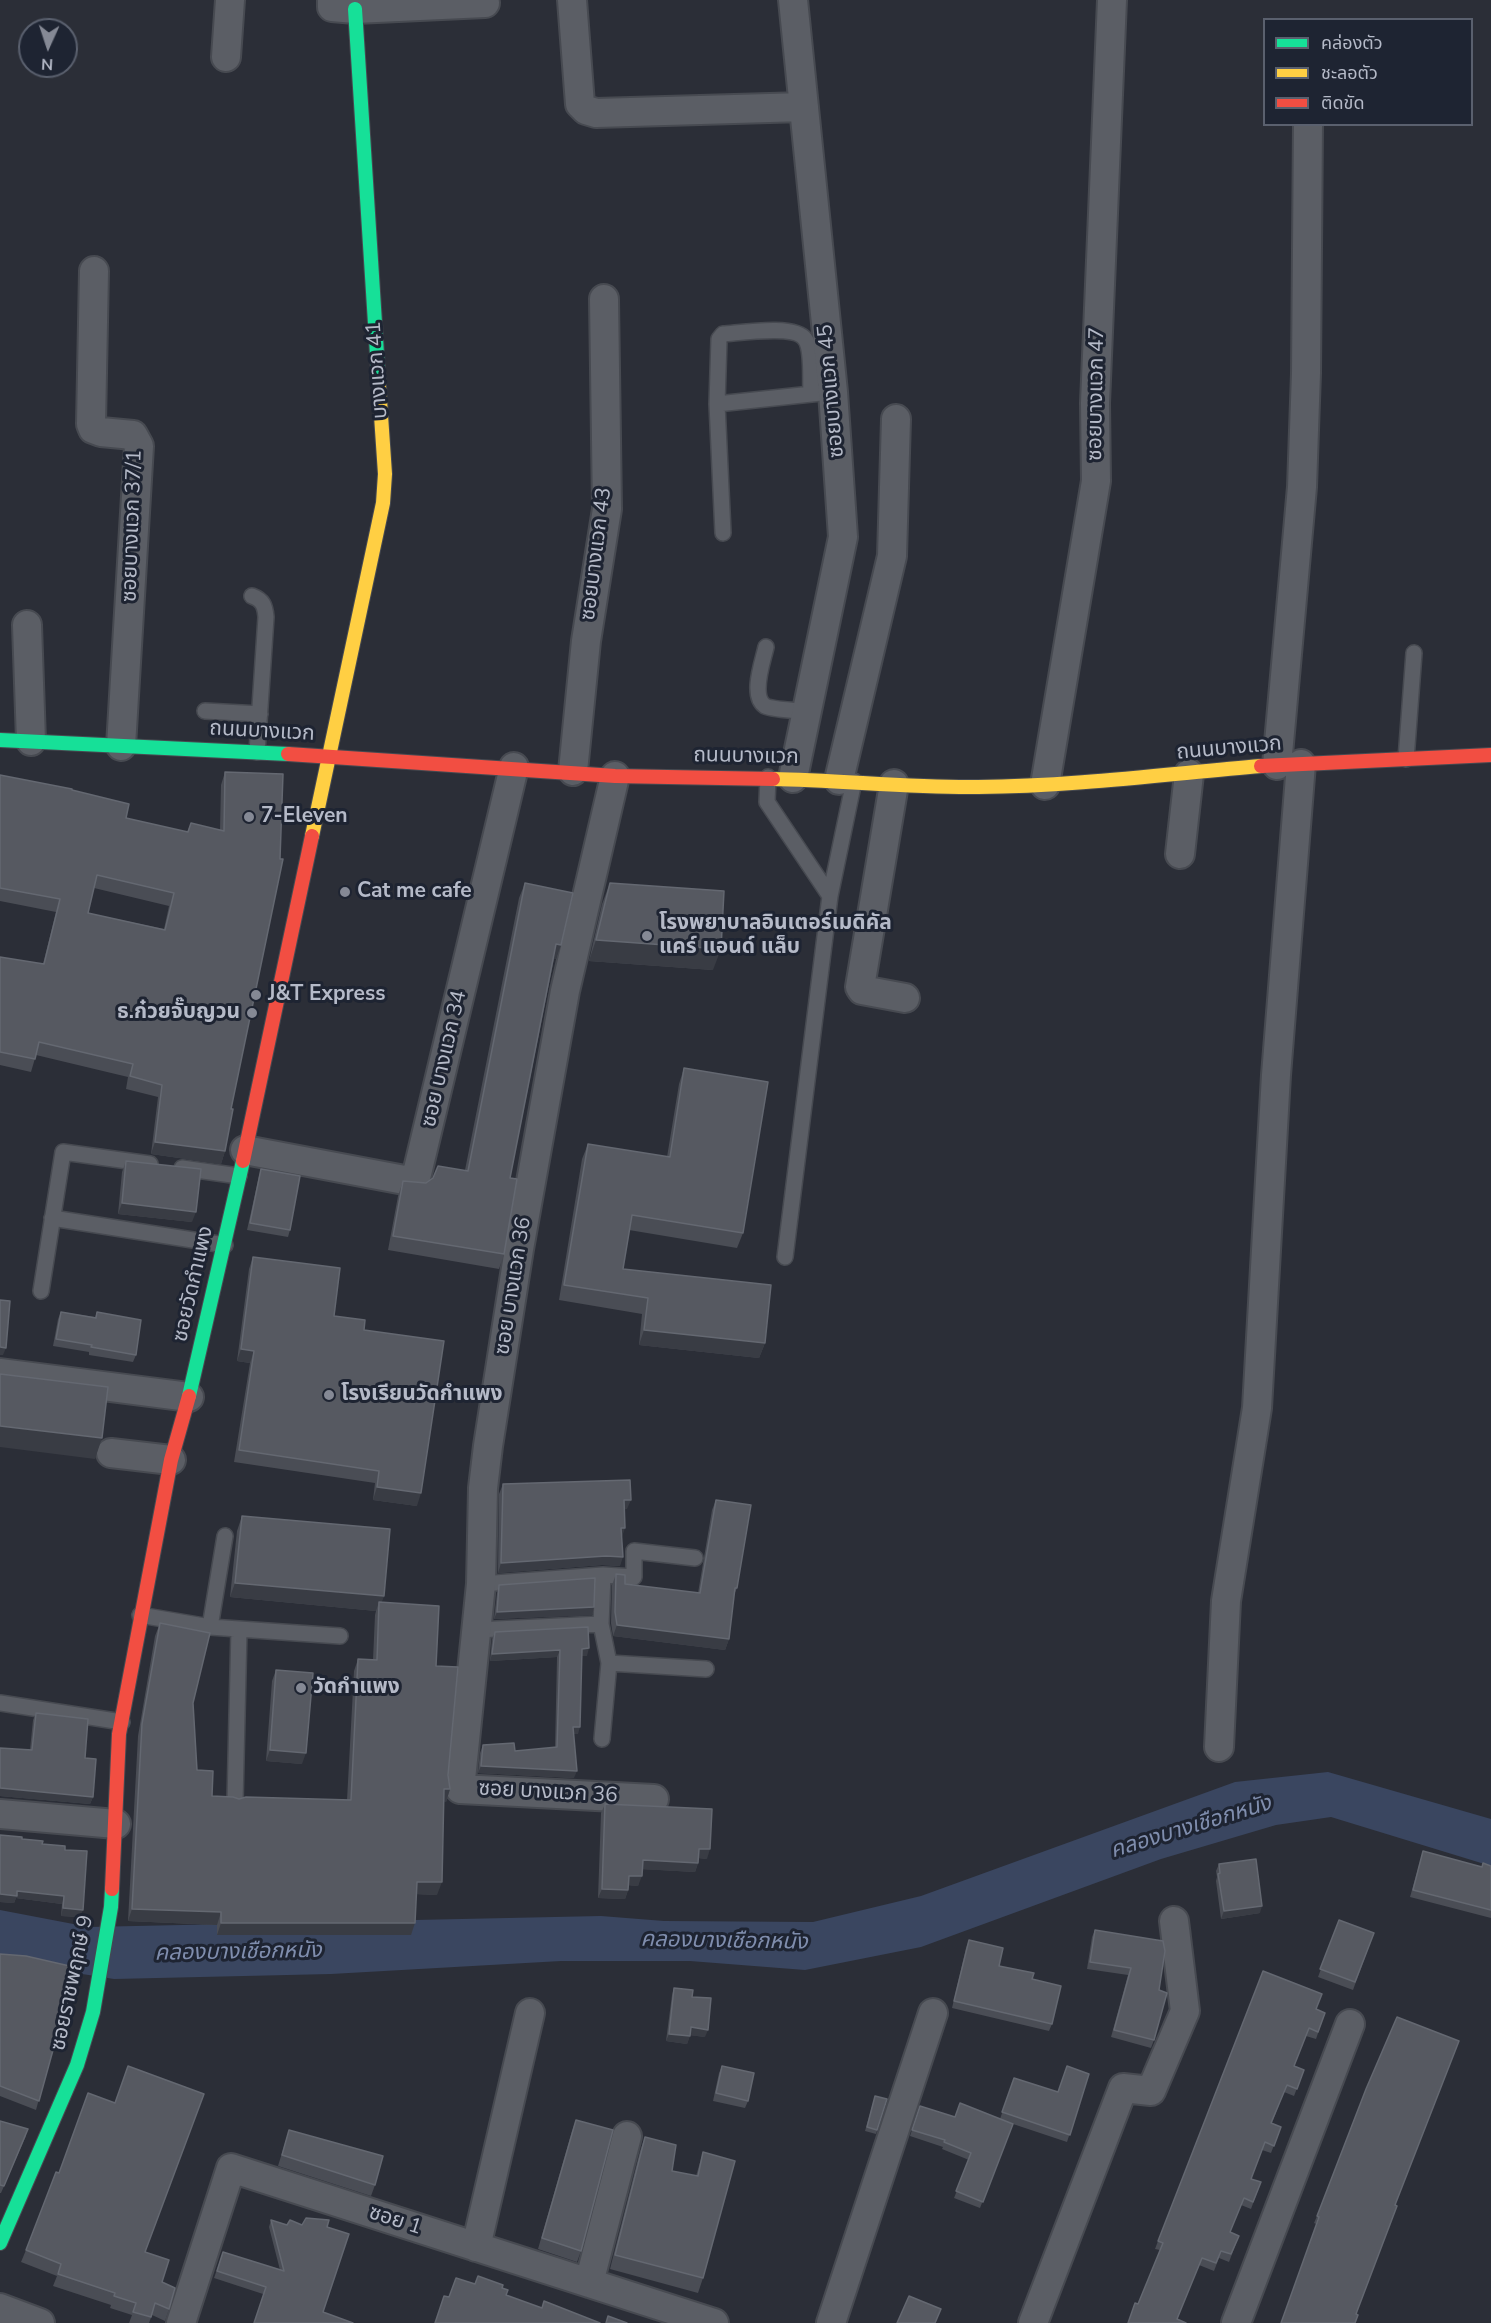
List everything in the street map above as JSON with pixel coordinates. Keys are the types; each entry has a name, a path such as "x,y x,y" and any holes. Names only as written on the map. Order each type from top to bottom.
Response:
{"street":[{"path":"226,57 230,0"},
{"path":"572,0 580,104 586,110 596,113 804,107"},
{"name":"ซอยบางแวก 45","path":"780,778 807,712 843,537 822,393 804,107 793,0"},
{"name":"ซอยบางแวก 47","path":"1045,785 1096,481 1095,403 1112,0"},
{"path":"344,4 485,3"},
{"name":"บางแวก 41","path":"329,756 382,503 385,474 344,4"},
{"path":"1219,1748 1226,1601 1257,1408 1276,1075 1306,373 1308,126"},
{"name":"ซอยบางแวก 37/1","path":"94,271 90,424 93,429 101,432 133,435 139,446 121,746"},
{"name":"ซอยบางแวก 43","path":"573,771 586,641 607,509 604,299"},
{"path":"846,780 892,556 896,419"},
{"path":"27,625 31,741"},
{"name":"ถนนบางแวก","path":"0,740 329,756 573,771 615,776 780,778 979,787 1045,785 1289,765 1491,755"},
{"name":"ซอยวัดกำแพง","path":"116,1824 122,1722 140,1615 171,1460 189,1397 225,1245 329,756"},
{"name":"ซอย บางแวก 34","path":"242,1163 415,1182 514,767"},
{"path":"1180,854 1189,774"},
{"name":"ซอย บางแวก 36","path":"615,776 565,991 519,1249 485,1467 481,1584 460,1789 654,1799"},
{"path":"894,784 860,987 862,990 905,998"},
{"path":"0,1373 189,1397"},
{"path":"111,1453 171,1460"},
{"path":"0,1814 116,1824"},
{"name":"ซอยราชพฤกษ์ 9","path":"0,2243 77,2065 93,2012 111,1907 116,1824"},
{"path":"1034,2323 1123,2088 1151,2091 1185,2011 1174,1921"},
{"path":"476,2247 530,2013"},
{"path":"831,2323 933,2013"},
{"path":"1236,2323 1350,2024"},
{"path":"589,2283 627,2136"},
{"name":"ซอย 1","path":"180,2323 231,2168 714,2323"},
{"path":"0,2308 40,2323"}],"lane":[{"path":"717,404 822,393 805,338 793,333 764,330 723,334 720,339 717,404 723,533"},
{"path":"252,596 260,598 266,610 257,752"},
{"path":"766,647 757,685 759,699 766,706 807,712"},
{"path":"1406,759 1414,652"},
{"path":"205,711 260,714"},
{"path":"780,778 767,802 830,896"},
{"path":"784,1257 846,780"},
{"path":"42,1291 63,1152 242,1163"},
{"path":"52,1218 225,1245"},
{"path":"210,1627 225,1536"},
{"path":"481,1584 603,1575 634,1577 634,1551 695,1558"},
{"path":"602,1739 609,1664 601,1624 603,1575"},
{"path":"140,1615 210,1627 340,1636"},
{"path":"476,1630 601,1624"},
{"path":"235,1802 239,1629"},
{"path":"609,1664 706,1669"},
{"path":"0,1703 122,1722"}],"water":[{"name":"คลองบางเชือกหนัง","path":"1328,1772 1491,1819 1491,1866 1331,1817 1276,1825 1161,1859 921,1947 805,1970 690,1961 561,1961 331,1974 114,1979 0,1961 0,1910 89,1927 601,1916 664,1921 813,1922 921,1896 1235,1782"}],"building":[{"path":"225,772 283,774 280,859 283,859 231,1109 233,1109 225,1151 155,1142 162,1085 130,1076 133,1064 39,1042 35,1059 0,1052 0,957 44,964 60,899 0,888 0,775 72,789 129,804 126,818 188,832 191,823 224,831","holes":["97,875 174,893 165,930 88,913"]},
{"path":"525,883 573,893 561,945 556,944 510,1178 517,1179 504,1254 393,1236 403,1181 426,1183 433,1178 438,1166 468,1171"},
{"path":"610,883 724,891 721,949 596,940"},
{"path":"684,1068 768,1082 743,1233 632,1215 623,1269 771,1285 765,1343 644,1330 648,1298 564,1285 588,1144 670,1157"},
{"path":"126,1161 201,1169 196,1212 122,1203"},
{"path":"261,1169 300,1176 290,1230 250,1223"},
{"name":"โรงเรียนวัดกำแพง","path":"253,1257 340,1268 334,1316 365,1320 364,1330 444,1341 421,1493 377,1487 379,1471 239,1450 254,1351 241,1349"},
{"path":"0,1300 10,1301 6,1348 0,1347"},
{"path":"61,1312 96,1318 97,1312 141,1320 136,1355 56,1339"},
{"path":"0,1374 108,1387 102,1438 0,1426"},
{"path":"630,1480 631,1500 624,1500 625,1528 621,1528 623,1557 606,1556 501,1563 503,1484"},
{"path":"716,1500 751,1505 737,1588 735,1588 729,1639 617,1625 616,1574 625,1575 625,1584 700,1593"},
{"path":"242,1516 390,1529 384,1596 235,1583"},
{"path":"595,1578 594,1607 497,1612 499,1585"},
{"path":"379,1602 439,1606 436,1666 458,1667 448,1775 450,1789 444,1789 442,1882 417,1882 415,1923 221,1923 221,1912 132,1909 142,1724 160,1623 210,1633 193,1703 197,1770 213,1771 212,1796 239,1799 246,1797 351,1800 358,1659 377,1660"},
{"path":"588,1627 589,1648 582,1649 580,1727 573,1727 577,1771 481,1766 483,1745 514,1743 515,1751 557,1747 560,1650 492,1654 495,1632"},
{"path":"276,1670 313,1673 306,1753 270,1750"},
{"path":"36,1713 88,1719 85,1758 96,1759 93,1797 0,1788 0,1748 32,1750"},
{"path":"605,1804 712,1809 710,1849 699,1849 698,1863 643,1860 642,1876 629,1876 628,1890 602,1889"},
{"path":"0,1835 43,1841 42,1844 65,1846 65,1850 87,1851 83,1910 63,1908 64,1896 17,1891 17,1896 0,1894"},
{"path":"1423,1851 1482,1867 1483,1863 1491,1866 1491,1910 1413,1890"},
{"path":"1256,1859 1262,1906 1224,1911 1218,1874 1220,1873 1219,1864"},
{"path":"1339,1920 1374,1933 1355,1982 1320,1969"},
{"path":"1095,1930 1163,1941 1165,1951 1159,1990 1167,1993 1154,2040 1114,2030 1131,1968 1090,1962"},
{"path":"969,1940 1003,1948 999,1966 1034,1973 1032,1979 1061,1986 1052,2024 954,2001"},
{"path":"0,1954 26,1956 74,1967 62,2033 58,2032 39,2101 0,2086"},
{"path":"1263,1971 1322,1994 1316,2009 1325,2013 1318,2032 1309,2028 1294,2066 1304,2070 1297,2089 1287,2085 1271,2123 1281,2127 1274,2146 1265,2142 1251,2179 1261,2182 1253,2202 1244,2198 1230,2232 1239,2236 1231,2254 1221,2251 1216,2263 1202,2258 1177,2319 1186,2323 1128,2323 1163,2243 1158,2241"},
{"path":"674,1988 693,1990 692,1997 711,1998 708,2030 691,2027 690,2036 669,2034"},
{"path":"1397,2017 1459,2041 1395,2205 1397,2206 1356,2314 1358,2315 1355,2323 1281,2323 1319,2217 1317,2216 1366,2089"},
{"path":"128,2066 204,2094 145,2252 169,2260 162,2282 175,2288 169,2309 155,2303 151,2317 133,2312 136,2303 114,2296 115,2293 58,2274 61,2264 26,2250 56,2172 59,2173 88,2093 115,2103"},
{"path":"722,2066 754,2073 748,2101 716,2093"},
{"path":"1067,2066 1089,2074 1070,2135 1002,2112 1014,2078 1058,2092"},
{"path":"875,2096 887,2099 877,2130 867,2127"},
{"path":"960,2103 1013,2124 983,2202 956,2191 971,2153 944,2142 945,2140 912,2130 920,2106 955,2117"},
{"path":"576,2120 613,2130 581,2251 542,2238"},
{"path":"0,2121 28,2129 4,2186 0,2185"},
{"path":"289,2130 383,2156 375,2185 282,2155"},
{"path":"645,2137 676,2145 672,2171 698,2176 703,2152 735,2161 703,2278 615,2255"},
{"path":"306,2218 329,2220 327,2227 349,2234 323,2312 353,2323 254,2323 266,2287 217,2271 223,2252 284,2271 271,2220 287,2225 290,2220 302,2225"},
{"path":"478,2276 503,2285 502,2288 508,2290 506,2295 542,2308 544,2301 600,2323 435,2323 444,2296 449,2297 456,2278 475,2284"},
{"path":"909,2296 941,2309 935,2323 897,2323"},
{"path":"608,2316 627,2323 606,2323"}],"traffic: fast":[{"path":"355,9 379,386"},
{"path":"0,740 288,754"},
{"path":"189,1396 243,1161"},
{"path":"0,2243 77,2065 93,2012 112,1889"}],"traffic: slow":[{"path":"312,836 383,503 385,474 379,386"},
{"path":"773,779 978,787 1085,782 1261,766"}],"traffic: jam":[{"path":"288,754 615,776 773,779"},
{"path":"1261,766 1491,755"},
{"path":"243,1161 312,836"},
{"path":"112,1889 119,1734 171,1460 189,1396"}],"place":[{"name":"7-Eleven","path":"249,817"},
{"name":"Cat me cafe","path":"345,892"},
{"name":"โรงพยาบาลอินเตอร์เมดิคัล แคร์ แอนด์ แล็บ","path":"647,936"},
{"name":"J&T Express","path":"256,995"},
{"name":"ธ.ก๋วยจั๊บญวน","path":"252,1013"},
{"name":"โรงเรียนวัดกำแพง","path":"329,1395"},
{"name":"วัดกำแพง","path":"301,1688"}]}
